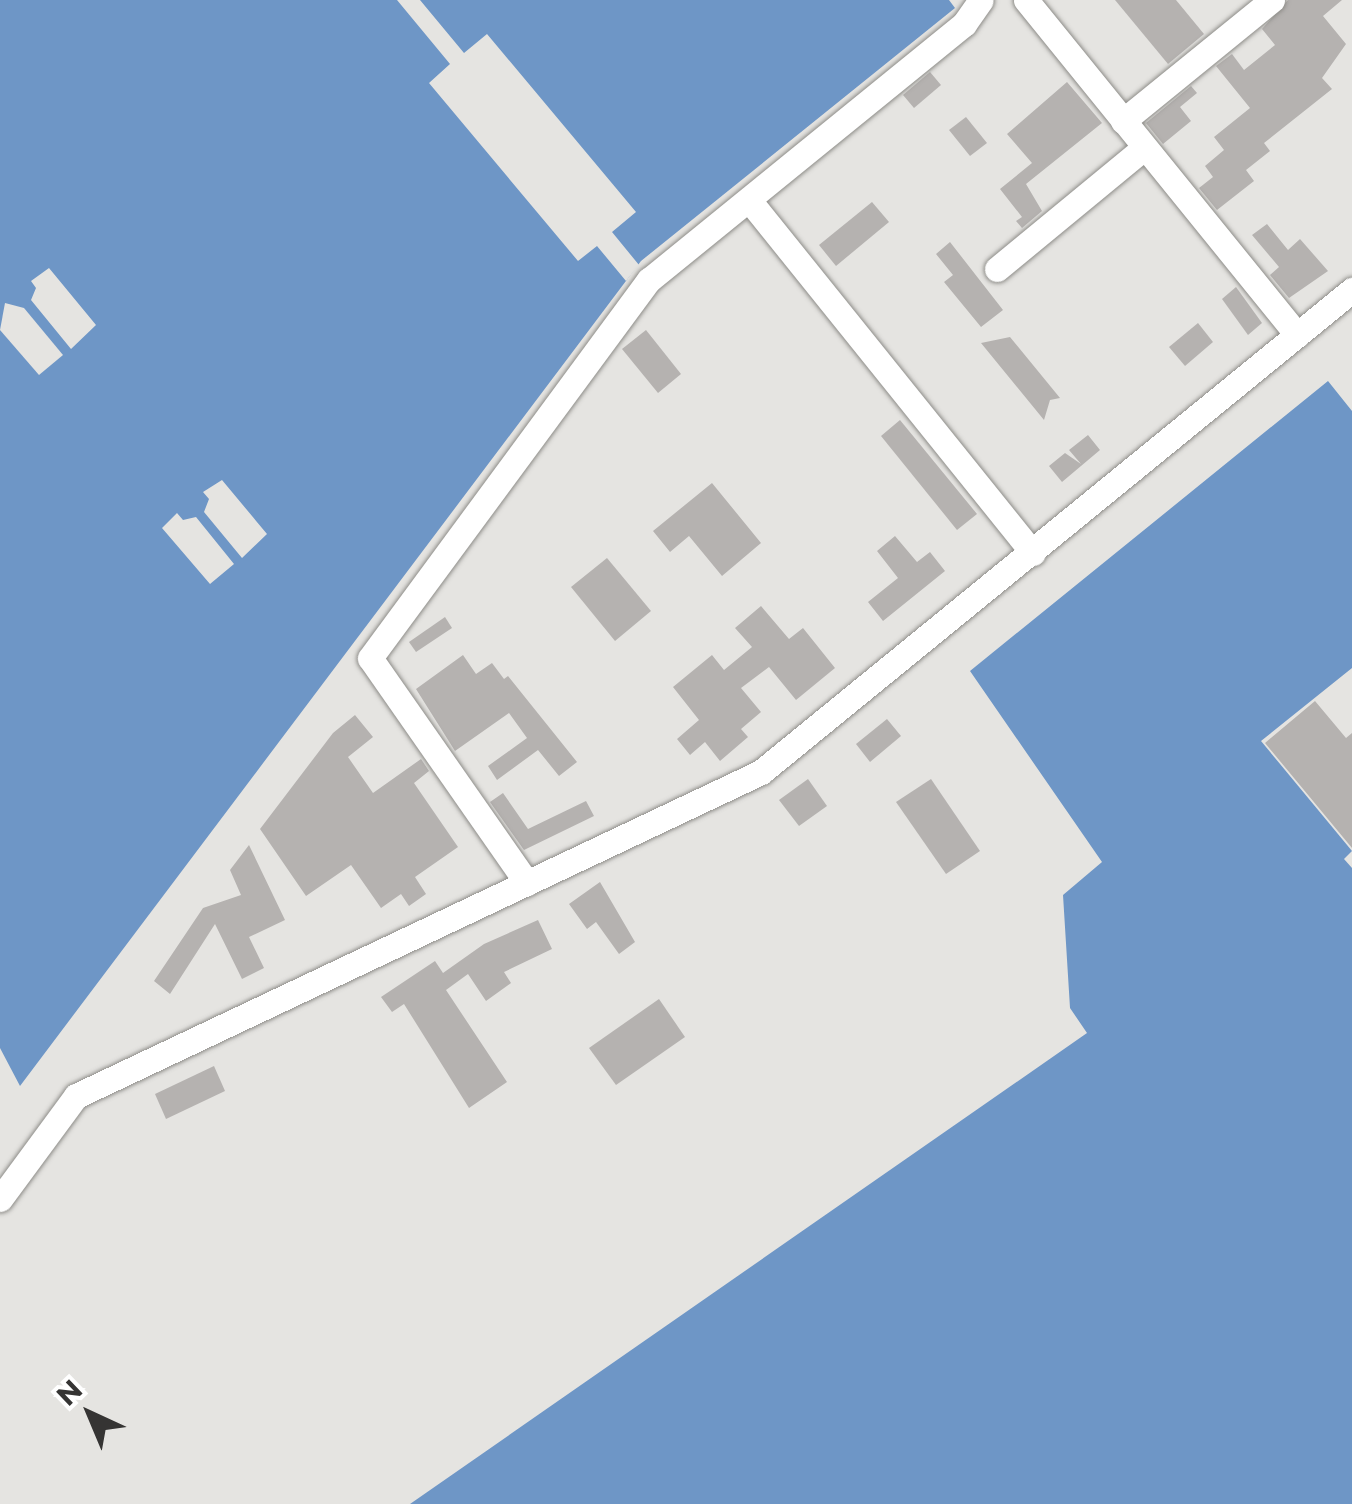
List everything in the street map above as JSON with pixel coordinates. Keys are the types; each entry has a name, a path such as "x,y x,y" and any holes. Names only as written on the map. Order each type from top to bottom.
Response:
{"street":[{"path":"527,883 370,658 649,280 964,24 981,0"},
{"path":"1026,0 1298,335"},
{"path":"1123,122 1272,0"},
{"path":"998,268 1144,148"},
{"path":"749,200 1033,553"},
{"path":"0,1199 76,1096 761,772 1352,290"}],"water":[{"path":"0,0 949,0 955,8 641,261 20,1086 0,1048"},
{"path":"1328,381 1352,411 1352,668 1261,741 1352,851 1344,859 1352,868 1352,1504 410,1504 1087,1033 1070,1008 1063,895 1102,862 970,671"}],"pier":[{"path":"397,0 420,0 464,53 487,34 636,212 612,232 639,265 626,281 597,246 578,261 429,83 450,64"},
{"path":"49,268 96,325 71,349 31,300 36,288 31,281"},
{"path":"5,303 24,308 63,355 39,375 0,330"},
{"path":"222,480 267,534 242,558 204,512 209,499 203,492"},
{"path":"177,513 183,520 196,517 234,564 210,584 162,528"}],"building":[{"path":"1115,0 1176,0 1204,34 1168,64"},
{"path":"1288,0 1342,0 1323,16 1346,44 1322,78 1332,89 1264,143 1270,151 1246,170 1254,181 1217,210 1199,188 1213,177 1205,166 1224,150 1214,137 1250,108 1216,66 1232,54 1244,70 1275,45 1262,29"},
{"path":"930,72 941,85 914,108 903,95"},
{"path":"1067,82 1102,123 1026,184 1042,211 1022,228 1016,221 1022,217 1000,189 1032,163 1007,134"},
{"path":"1191,86 1197,93 1180,107 1191,121 1163,144 1146,123"},
{"path":"966,117 987,143 970,156 949,130"},
{"path":"872,202 889,222 836,266 819,245"},
{"path":"1267,224 1288,250 1300,239 1328,271 1289,298 1270,275 1279,267 1252,235"},
{"path":"950,242 1003,310 981,327 944,282 953,275 936,254"},
{"path":"1236,287 1262,323 1248,335 1222,299"},
{"path":"1198,323 1213,342 1185,366 1169,347"},
{"path":"646,330 681,374 658,393 622,349"},
{"path":"1010,337 1060,398 1050,400 1044,420 981,343"},
{"path":"900,420 977,514 957,530 881,436"},
{"path":"1088,435 1100,450 1062,482 1049,466 1065,453 1081,464 1069,450"},
{"path":"712,483 761,543 722,576 689,536 670,552 653,531"},
{"path":"895,536 917,562 930,552 945,571 883,621 868,602 898,578 877,551"},
{"path":"607,558 651,611 615,641 571,587"},
{"path":"761,606 789,639 803,628 835,668 796,700 769,667 741,688 761,712 741,729 748,737 720,761 705,742 690,755 677,739 699,720 673,687 712,655 724,670 752,647 735,628"},
{"path":"445,617 452,628 416,652 409,642"},
{"path":"463,655 476,674 492,663 504,679 508,676 577,762 559,776 538,750 497,780 488,766 527,738 509,713 455,751 416,689"},
{"path":"1315,701 1346,738 1352,733 1352,848 1265,743"},
{"path":"355,715 373,737 348,757 373,793 421,759 429,771 414,783 458,847 415,877 426,894 409,906 401,894 381,908 351,865 306,896 260,829 333,733"},
{"path":"887,719 901,736 870,762 856,744"},
{"path":"808,779 827,806 799,826 779,800"},
{"path":"931,779 980,851 946,874 896,802"},
{"path":"503,793 528,829 586,801 594,816 524,850 490,802"},
{"path":"249,845 285,920 249,937 264,968 242,979 215,924 170,994 154,981 203,908 241,895 230,870"},
{"path":"600,882 635,942 619,954 596,922 587,929 569,904"},
{"path":"538,920 552,949 504,972 511,983 486,1001 468,974 446,990 507,1082 469,1108 404,1004 392,1012 381,997 435,961 443,973 484,944"},
{"path":"659,999 685,1037 616,1085 589,1048"},
{"path":"214,1066 225,1091 166,1119 155,1094"}]}
